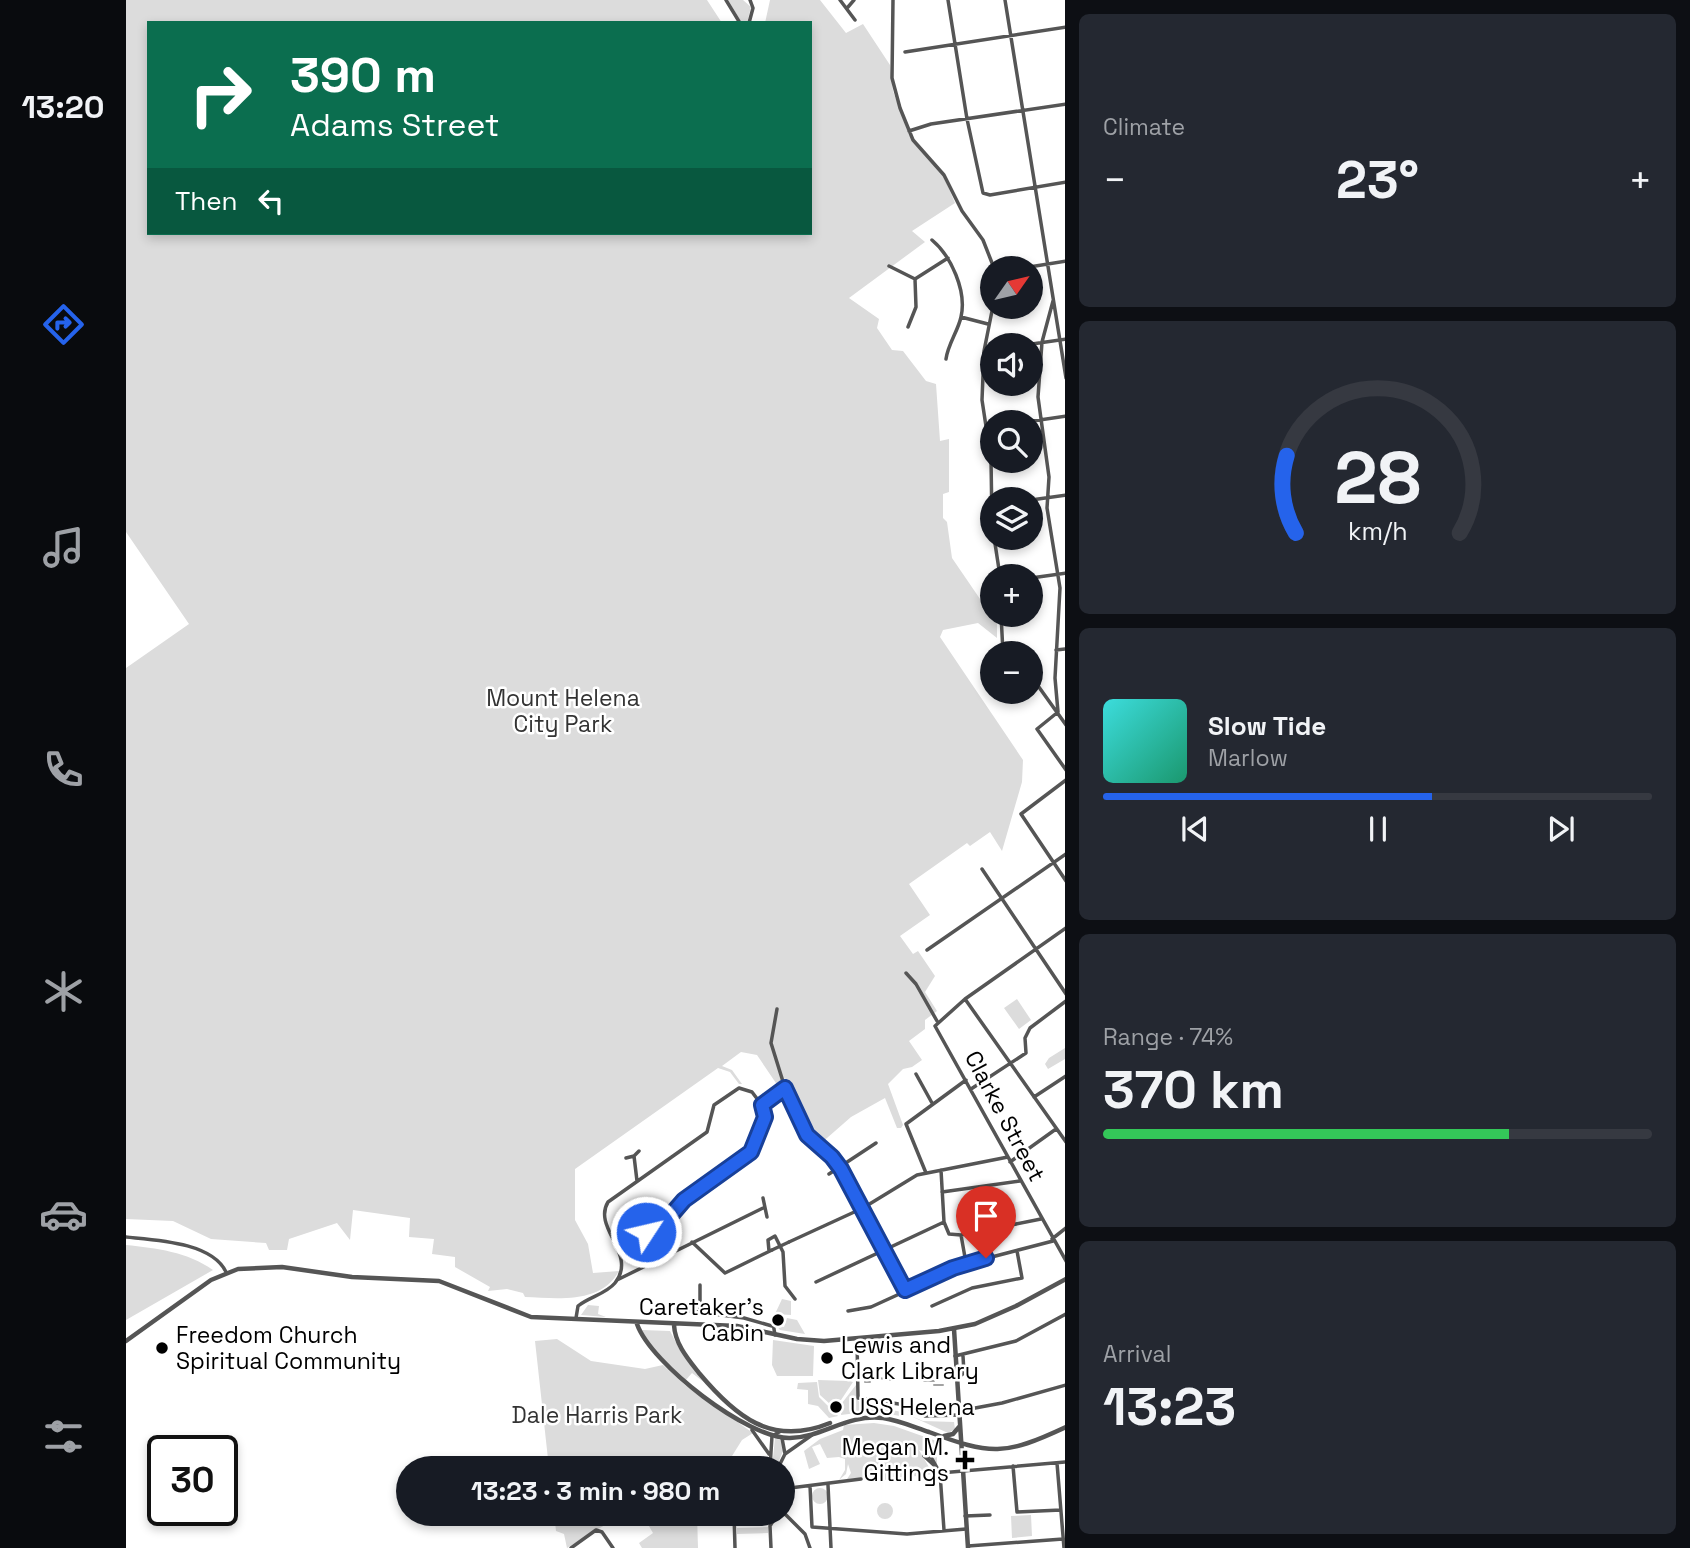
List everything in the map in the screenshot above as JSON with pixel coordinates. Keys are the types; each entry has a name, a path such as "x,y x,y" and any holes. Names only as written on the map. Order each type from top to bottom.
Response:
{"street":[{"path":"726,0 739,21"},
{"path":"750,0 753,8 750,21"},
{"path":"840,0 848,7 855,20"},
{"path":"848,7 854,0"},
{"path":"893,0 892,78 909,131 920,150 944,175 962,211 984,240 990,256"},
{"path":"948,0 967,119 983,193 990,195 1065,182"},
{"path":"1005,0 1065,379"},
{"path":"905,52 1065,27"},
{"path":"909,131 931,124 1065,104"},
{"path":"932,240 948,258 957,278 961,317 946,359"},
{"path":"915,279 948,258"},
{"path":"1043,265 1065,261"},
{"path":"889,266 915,279"},
{"path":"908,327 916,307 915,279"},
{"path":"1043,339 1054,301"},
{"path":"961,317 988,324"},
{"path":"987,333 989,319"},
{"path":"1043,342 1065,339"},
{"path":"1043,419 1065,416"},
{"path":"1043,427 1049,477 1047,498 1058,573 1058,712"},
{"path":"1043,498 1065,495"},
{"path":"1043,576 1065,573"},
{"path":"1056,650 1065,649"},
{"path":"1043,692 1065,725"},
{"path":"1058,712 1037,729 1065,770"},
{"path":"1065,780 1023,811 1022,820 1065,881"},
{"path":"927,950 1065,854"},
{"path":"982,869 1065,994"},
{"path":"936,1022 1065,928"},
{"name":"Clarke Street","path":"905,973 916,984 1065,1261"},
{"path":"965,999 1065,1142"},
{"path":"971,1089 1026,1053 1025,1038 1030,1028 1065,1001"},
{"path":"777,1009 771,1043 785,1088 807,1135 832,1157 841,1169 905,1290"},
{"path":"916,1074 932,1103"},
{"path":"1034,1097 1065,1076"},
{"path":"926,1173 905,1126 932,1103 966,1080"},
{"path":"616,1281 622,1268 618,1246 606,1221 605,1208 611,1199 707,1132 714,1105 728,1093 745,1088 762,1105 765,1117 751,1152 684,1200 665,1222 618,1246"},
{"path":"762,1105 785,1088"},
{"path":"692,1242 720,1272 760,1258 863,1208 926,1173 1009,1160 1056,1129"},
{"path":"829,1174 841,1169 876,1143"},
{"path":"626,1158 639,1151"},
{"path":"634,1156 637,1181"},
{"path":"941,1170 944,1223 949,1234 961,1235 1041,1219"},
{"path":"942,1192 1020,1181"},
{"path":"986,1186 995,1228"},
{"path":"763,1198 767,1217"},
{"path":"576,1320 578,1306 616,1281 763,1208"},
{"path":"816,1282 944,1223"},
{"path":"848,1311 861,1309 966,1264 1053,1240 1065,1228"},
{"path":"961,1235 966,1264"},
{"path":"770,1251 768,1240 775,1236 783,1252 787,1292 795,1299"},
{"path":"126,1237 196,1250 220,1262 226,1272"},
{"path":"932,1306 972,1288 1022,1278 1017,1251"},
{"path":"126,1341 194,1290 226,1272 249,1267 282,1267 352,1277 439,1281 461,1287 519,1314 637,1324 737,1326 811,1340 954,1329 1001,1314 1065,1279"},
{"path":"622,1268 638,1269"},
{"path":"700,1285 700,1311"},
{"path":"676,1308 773,1324 775,1335"},
{"path":"956,1356 964,1356 1030,1335 1046,1322 1065,1314"},
{"path":"637,1324 646,1343 667,1367 752,1430 770,1456"},
{"path":"674,1325 678,1342 690,1362 722,1398 747,1420 778,1431 804,1431 839,1422 887,1418 961,1444 992,1451 1025,1446 1065,1427"},
{"path":"954,1329 968,1547 1063,1539"},
{"path":"857,1338 858,1398 899,1404 925,1416 959,1413 1065,1385"},
{"path":"957,1378 964,1373 964,1356"},
{"path":"778,1431 785,1454 839,1422"},
{"path":"940,1436 953,1434 960,1426"},
{"path":"752,1430 782,1438 813,1435"},
{"path":"770,1456 772,1436 778,1431"},
{"path":"944,1530 938,1471 1065,1462"},
{"path":"1057,1463 1064,1548"},
{"path":"1013,1466 1017,1512 1061,1510"},
{"path":"795,1488 861,1479"},
{"path":"828,1485 831,1548"},
{"path":"810,1486 810,1525 907,1534 966,1529"},
{"path":"965,1516 990,1515"},
{"path":"795,1523 803,1531 810,1548"},
{"path":"734,1526 735,1548"},
{"path":"770,1526 771,1548"},
{"path":"571,1548 593,1533 602,1532 613,1548"}],"green space":[{"name":"Mount Helena City Park","path":"126,0 707,0 721,21 147,21 147,235 812,235 812,21 765,21 770,0 820,0 846,33 863,24 890,65 893,91 909,135 943,175 955,203 912,231 925,242 849,298 879,319 877,328 892,350 903,351 926,381 936,384 940,441 949,439 949,492 943,494 943,518 947,522 952,558 980,599 980,625 943,630 940,637 980,696 980,704 985,704 1023,760 1022,782 1002,851 990,832 970,846 967,843 909,884 930,915 900,936 913,954 918,951 935,976 925,992 937,1011 925,1020 925,1029 909,1041 922,1060 903,1069 888,1084 903,1125 901,1128 897,1128 885,1098 851,1117 819,1145 810,1136 785,1078 780,1089 757,1055 741,1052 722,1066 732,1070 742,1084 739,1084 730,1072 718,1068 575,1169 575,1220 588,1244 593,1273 619,1271 601,1290 576,1297 525,1297 523,1293 507,1289 488,1291 490,1287 455,1267 455,1257 432,1254 434,1239 409,1237 410,1218 353,1210 350,1240 337,1223 289,1239 287,1250 269,1250 266,1243 211,1239 173,1221 126,1219 126,668 189,624 126,532"},
{"path":"728,0 743,0 751,7 748,21 741,21"},
{"name":"Mount Helena City Park","path":"983,627 997,627 997,638"},
{"path":"1017,999 1031,1020 1019,1029 1004,1008"},
{"path":"1065,1048 1065,1059 1048,1069 1045,1064 1049,1058"},
{"path":"126,1245 182,1255 213,1270 126,1320"},
{"path":"782,1299 791,1301 791,1315 775,1314"},
{"path":"588,1305 599,1306 598,1314 606,1317 581,1315"},
{"path":"787,1318 797,1320 805,1334 780,1330 776,1325 784,1327"},
{"path":"642,1330 670,1331 682,1354 705,1383 692,1373 685,1381 648,1343"},
{"name":"Dale Harris Park","path":"557,1339 591,1361 645,1369 663,1365 685,1385 753,1433 742,1440 732,1456 548,1456 535,1341"},
{"path":"773,1340 814,1346 813,1376 777,1376 772,1365"},
{"path":"818,1380 853,1382 841,1400 830,1404 820,1395"},
{"path":"817,1382 819,1397 838,1416 829,1418 818,1406 808,1404 808,1390 797,1389 798,1383"},
{"path":"856,1385 856,1397 862,1406 901,1412 900,1416 872,1411 841,1415 842,1403"},
{"path":"904,1413 923,1421 954,1422 955,1429 948,1433"},
{"path":"874,1423 894,1426 942,1443 937,1467 932,1454 919,1450 933,1474 867,1482 863,1478 847,1479 851,1473 848,1464 846,1474 839,1480 845,1470 845,1459 827,1458 820,1444 812,1447 820,1464 809,1469 804,1451 820,1439 843,1430 844,1425"},
{"path":"775,1438 782,1441 783,1451 781,1456 773,1456"},
{"path":"820,1488 828,1496 820,1504 812,1496"},
{"path":"885,1503 891,1505 891,1517 885,1519 879,1517 877,1511 879,1505"},
{"path":"1031,1515 1032,1536 1012,1538 1011,1516"},
{"path":"555,1526 603,1526 567,1548 564,1534 556,1531"},
{"path":"649,1526 697,1526 698,1548 642,1548 639,1543 653,1533"},
{"path":"768,1527 768,1533 737,1534 737,1528"}],"waterway":[{"path":"878,1378 893,1380"},
{"path":"924,1381 934,1381"},
{"path":"865,1382 870,1382"},
{"path":"934,1385 943,1385"}],"place":[{"name":"Caretaker's Cabin","path":"778,1320"},
{"name":"Freedom Church Spiritual Community","path":"162,1348"},
{"name":"Lewis and Clark Library","path":"827,1358"},
{"name":"USS Helena","path":"836,1407"},
{"name":"Megan M. Gittings","path":"965,1460"}],"route":[{"path":"646,1232 665,1222 684,1200 751,1152 765,1117 762,1105 785,1088 793,1100 807,1135 826,1151 841,1169 905,1290 953,1268 986,1258"}]}
